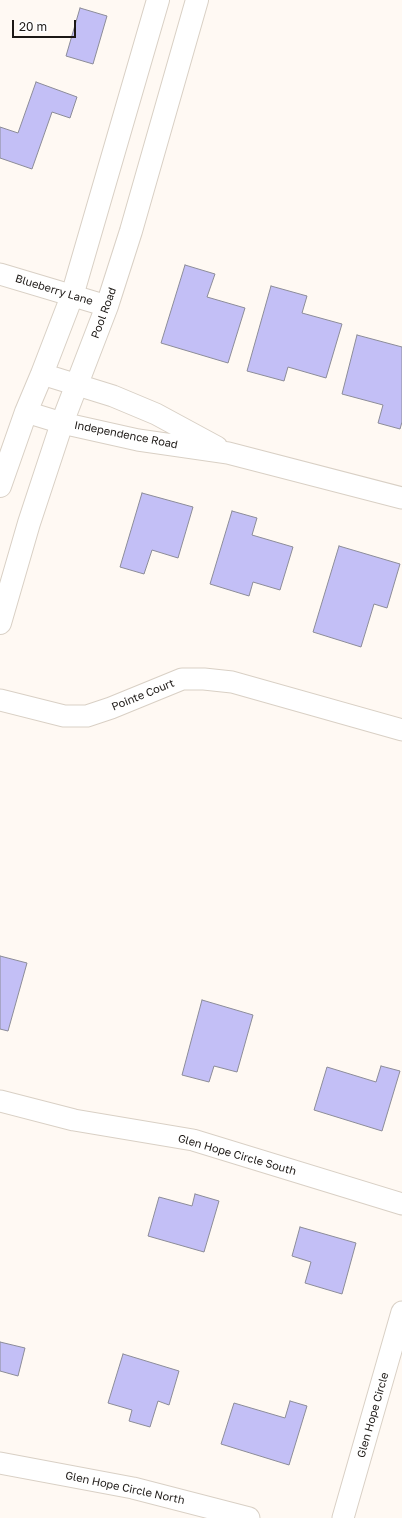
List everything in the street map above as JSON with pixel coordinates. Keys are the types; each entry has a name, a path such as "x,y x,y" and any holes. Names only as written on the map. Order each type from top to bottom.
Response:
{"main road":[{"path":"0,486 26,412 72,296 158,0"},
{"name":"Pool Road","path":"0,623 29,523 62,423 108,306 197,0"}],"street":[{"name":"Blueberry Lane","path":"0,274 108,306"},
{"name":"Independence Road","path":"42,374 113,396 156,414 228,453"},
{"name":"Independence Road","path":"26,412 62,423 138,440 228,453 402,498"},
{"name":"Pointe Court","path":"0,700 64,716 87,716 111,708 182,679 204,679 232,682 402,730"},
{"name":"Glen Hope Circle South","path":"0,1101 74,1120 193,1140 402,1204"},
{"name":"Glen Hope Circle","path":"344,1518 395,1362 402,1312"},
{"name":"Glen Hope Circle North","path":"0,1463 133,1488 249,1518"}],"building":[{"path":"80,8 107,16 93,64 66,56"},
{"path":"36,82 77,97 70,118 52,112 32,169 0,158 0,127 18,133"},
{"path":"185,265 215,274 207,297 245,308 228,363 161,343"},
{"path":"271,286 307,296 302,313 342,324 326,378 288,367 284,381 247,371"},
{"path":"357,335 402,347 402,422 400,429 378,423 383,405 342,394"},
{"path":"142,493 193,507 178,558 152,550 144,574 120,567"},
{"path":"232,511 257,518 252,535 293,547 280,590 253,582 249,596 210,584"},
{"path":"339,546 400,564 387,608 374,604 361,647 313,632"},
{"path":"0,956 27,963 8,1031 0,1029"},
{"path":"202,1000 253,1015 237,1072 214,1066 209,1082 182,1075"},
{"path":"381,1066 400,1071 382,1131 314,1110 327,1067 376,1082"},
{"path":"195,1194 219,1201 204,1252 148,1236 159,1197 192,1206"},
{"path":"300,1227 356,1243 342,1294 305,1283 311,1262 292,1256"},
{"path":"0,1342 25,1348 18,1376 0,1371"},
{"path":"123,1354 179,1371 169,1405 158,1401 150,1427 129,1421 132,1410 108,1403"},
{"path":"290,1401 307,1406 289,1465 221,1444 234,1403 285,1418"}]}
